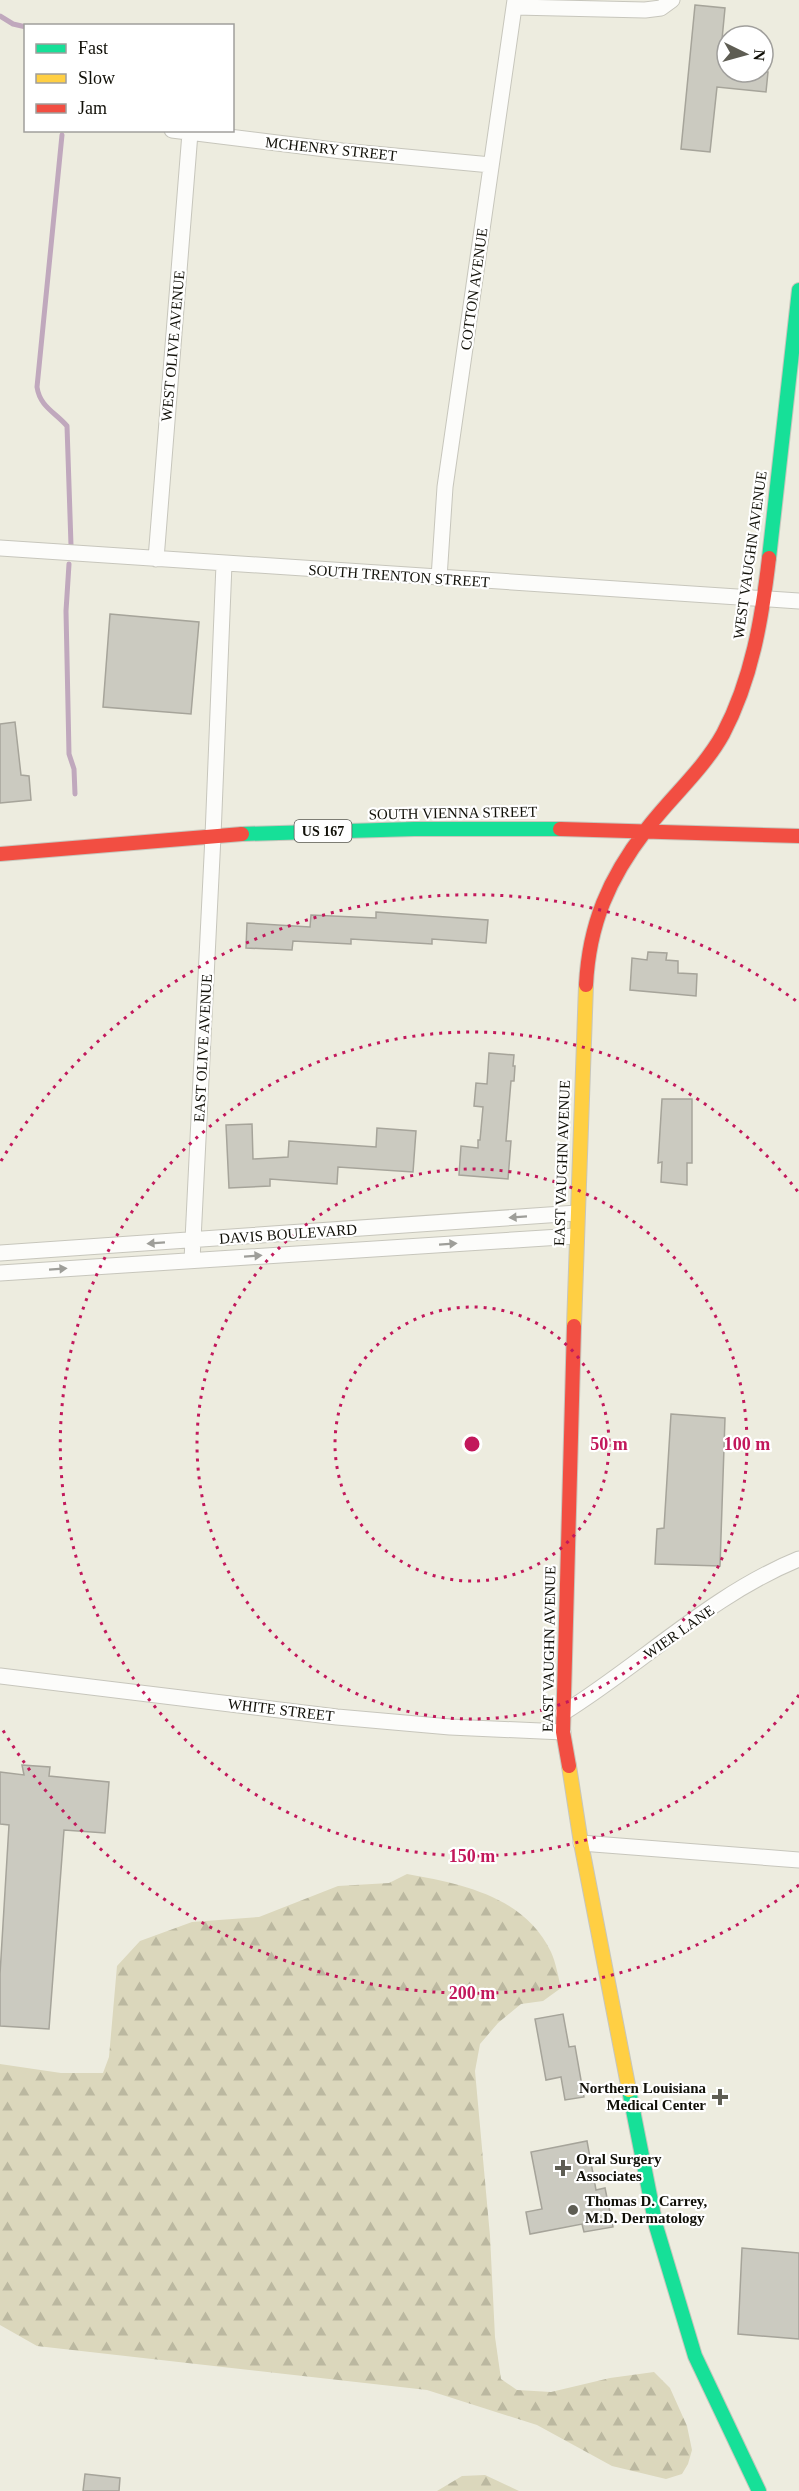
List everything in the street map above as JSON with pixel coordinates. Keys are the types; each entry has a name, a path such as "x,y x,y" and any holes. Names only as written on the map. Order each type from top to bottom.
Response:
{"main road":[{"name":"WEST VAUGHN AVENUE","path":"646,830 690,779 722,735 751,663 764,598 797,332 799,290"},
{"name":"SOUTH VIENNA STREET","path":"0,854 285,832 476,828 646,830 799,837"},
{"name":"EAST VAUGHN AVENUE","path":"646,830 613,880 604,900 587,962 576,1236 562,1732 581,1844 656,2226 694,2356 759,2491"}],"street":[{"path":"515,4 645,10 661,8 672,0"},
{"name":"COTTON AVENUE","path":"439,579 445,487 515,4"},
{"name":"MCHENRY STREET","path":"184,132 342,151 491,165"},
{"name":"WEST OLIVE AVENUE","path":"156,559 190,133"},
{"name":"SOUTH TRENTON STREET","path":"0,548 439,579 799,601"},
{"path":"213,836 224,564"},
{"name":"EAST OLIVE AVENUE","path":"192,1260 213,836"},
{"name":"DAVIS BOULEVARD","path":"0,1254 577,1213"},
{"name":"DAVIS BOULEVARD","path":"0,1273 576,1236"},
{"name":"WIER LANE","path":"563,1713 752,1582 799,1559"},
{"name":"WHITE STREET","path":"0,1676 337,1717 562,1732"},
{"path":"581,1844 799,1860"}],"green space":[{"path":"407,1874 470,1888 508,1905 539,1933 551,1952 561,1988 543,2001 521,2004 498,2023 480,2044 475,2071 490,2236 495,2337 501,2379 517,2390 551,2392 610,2378 654,2372 670,2388 687,2426 692,2450 682,2474 666,2479 612,2466 537,2425 427,2390 37,2346 0,2325 0,2064 61,2073 103,2073 109,2057 117,1966 140,1941 192,1922 259,1917 338,1886 389,1883"},
{"path":"485,2475 519,2491 437,2491 462,2476"}],"building":[{"path":"695,5 725,8 723,24 715,24 715,84 767,84 766,92 717,87 710,152 681,149"},
{"path":"110,614 199,622 191,714 103,707"},
{"path":"15,722 21,775 29,776 31,800 0,803 0,724"},
{"path":"376,912 488,920 486,943 432,939 432,944 351,939 351,944 293,941 292,950 246,948 247,923 310,927 311,915 376,918"},
{"path":"648,952 667,953 666,960 678,961 678,973 697,974 696,996 630,990 632,958 647,960"},
{"path":"489,1053 514,1055 514,1081 511,1081 506,1141 511,1141 508,1179 459,1175 461,1146 478,1148 478,1140 480,1140 483,1107 474,1106 476,1083 487,1084"},
{"path":"662,1099 692,1099 692,1163 687,1163 687,1185 661,1182 662,1162 658,1163"},
{"path":"252,1124 253,1159 288,1157 289,1141 376,1147 377,1128 416,1131 413,1172 338,1167 337,1184 270,1179 270,1186 229,1188 226,1125"},
{"path":"671,1414 725,1418 720,1566 655,1564 657,1529 664,1528"},
{"path":"22,1765 50,1767 49,1776 109,1782 105,1833 64,1830 49,2029 0,2026 0,1974 9,1825 0,1824 0,1772 24,1775"},
{"path":"563,2014 569,2047 575,2046 584,2097 565,2100 561,2077 546,2080 535,2019"},
{"path":"587,2141 596,2190 605,2188 613,2227 584,2232 582,2224 530,2234 526,2212 542,2209 531,2152"},
{"path":"742,2248 799,2253 799,2339 738,2334"},
{"path":"85,2474 120,2478 119,2491 83,2491"}],"waterway":[{"path":"0,16 13,24 24,27"},
{"path":"62,135 37,387 41,400 67,426 71,545"},
{"path":"69,564 66,611 69,754 74,769 75,794"}],"traffic: fast":[{"path":"769,558 799,290"},
{"path":"242,834 414,829 560,829"},
{"path":"629,2090 656,2226 695,2356 759,2491"}],"traffic: slow":[{"path":"574,1326 586,985"},
{"path":"569,1766 581,1843 629,2090"}],"traffic: jam":[{"path":"586,985 591,942 603,903 621,866 646,830 715,747 733,713 754,648 769,558"},
{"path":"560,829 799,836"},
{"path":"0,854 242,834"},
{"path":"569,1766 563,1732 574,1326"}],"place":[{"name":"Northern Louisiana Medical Center","path":"720,2097"},
{"name":"Oral Surgery Associates","path":"563,2168"},
{"name":"Thomas D. Carrey, M.D. Dermatology","path":"573,2210"}]}
